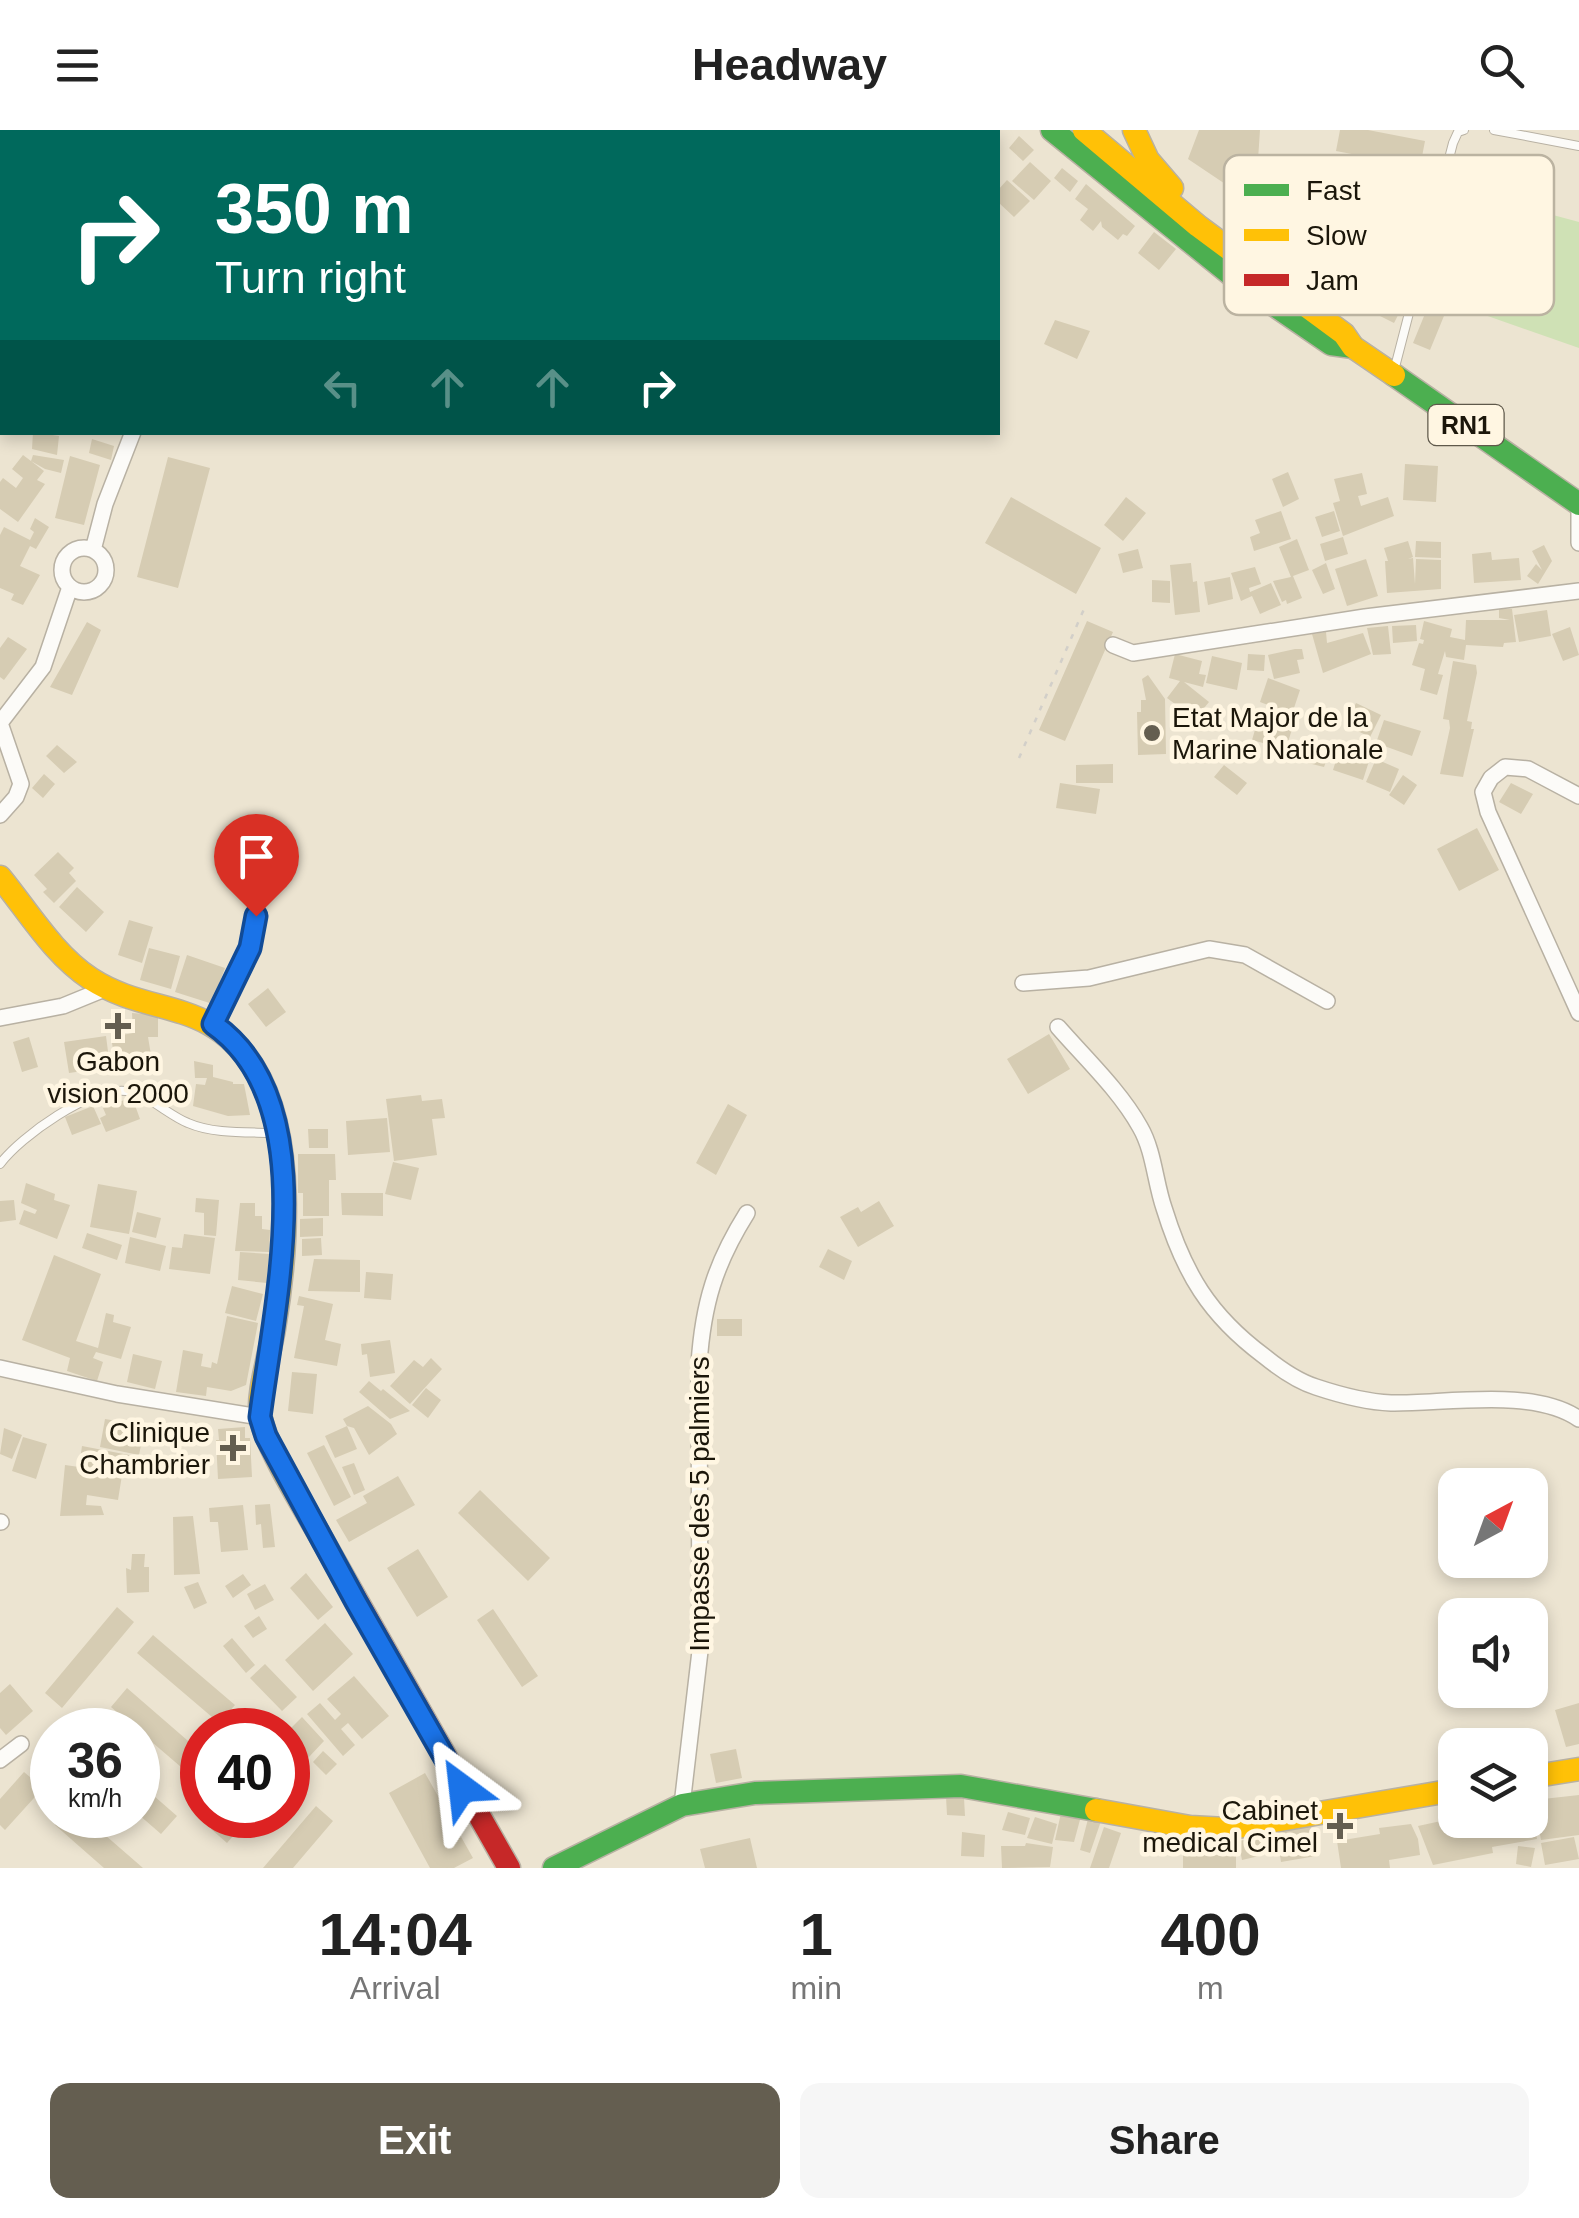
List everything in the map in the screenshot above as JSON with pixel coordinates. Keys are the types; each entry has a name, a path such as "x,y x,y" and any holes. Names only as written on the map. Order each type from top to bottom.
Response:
{"main road":[{"name":"RN1","path":"1052,130 1224,267"},
{"path":"1134,130 1156,172 1224,234"},
{"name":"RN1","path":"1081,131 1224,244"},
{"path":"1081,131 1100,164 1208,256"},
{"name":"RN1","path":"1290,315 1331,344 1353,347"},
{"name":"RN1","path":"1318,315 1344,334 1353,347 1579,504"},
{"path":"0,877 70,961 92,980 213,1024 228,1034 250,1059 278,1134 282,1210 281,1279 260,1417 266,1436 509,1868"},
{"path":"1548,1774 1579,1769"},
{"path":"554,1868 682,1805 754,1793 961,1786 1190,1827 1226,1829 1438,1793"}],"street":[{"path":"92,550 132,435"},
{"path":"1579,504 1579,542"},
{"path":"92,550 104,560 103,582 84,592 70,587 62,576 64,562 72,552 92,550"},
{"path":"0,815 16,797 21,784 0,723 42,667 70,587"},
{"path":"1113,645 1133,653 1348,619 1579,591"},
{"path":"1579,796 1528,769 1506,767 1490,778 1483,792 1488,812 1579,1013"},
{"path":"213,1024 250,948 256,916"},
{"path":"1023,984 1089,978 1209,948 1245,956 1327,1002"},
{"path":"0,1018 63,1006 108,988"},
{"path":"1058,1027 1142,1130 1174,1237 1197,1289 1240,1338 1278,1367 1314,1386 1368,1400 1389,1403 1479,1399 1546,1406 1579,1418"},
{"name":"Impasse des 5 palmiers","path":"682,1805 700,1651 698,1364 702,1324 722,1258 747,1213"},
{"path":"0,1368 117,1394 260,1417"},
{"path":"0,1760 21,1744"}],"lane":[{"path":"1450,155 1458,132 1464,130"},
{"path":"1494,130 1579,146"},
{"path":"1393,375 1409,315"},
{"path":"0,1164 22,1141 65,1110 114,1092 138,1095 193,1126 278,1134"}],"path":[{"path":"1020,758 1084,609"}],"green space":[{"path":"1554,215 1579,222 1579,348 1485,315 1554,315"}],"building":[{"path":"1199,130 1260,130 1258,155 1224,155 1224,183 1188,159"},
{"path":"1340,130 1368,130 1425,141 1422,155 1357,155 1336,151"},
{"path":"1019,136 1034,150 1023,161 1009,148"},
{"path":"1030,162 1051,181 1034,200 1012,181"},
{"path":"1062,168 1078,181 1070,192 1054,178"},
{"path":"1007,180 1030,201 1014,217 1000,204 1000,188"},
{"path":"1086,184 1135,226 1127,236 1123,234 1118,240 1102,227 1101,221 1093,231 1080,220 1088,209 1075,199"},
{"path":"1154,232 1176,249 1159,270 1138,253"},
{"path":"1378,315 1398,315 1394,323"},
{"path":"1424,315 1444,315 1430,350 1413,343"},
{"path":"1055,320 1090,331 1077,359 1044,344"},
{"path":"33,435 59,436 57,455 32,449"},
{"path":"92,439 114,446 111,460 89,453"},
{"path":"23,455 44,471 37,480 45,484 18,522 0,509 0,482 3,478 16,488 23,478 12,469"},
{"path":"33,455 64,460 61,473 31,461"},
{"path":"70,456 100,465 84,525 55,518"},
{"path":"168,457 210,468 178,588 137,577"},
{"path":"1405,464 1438,466 1436,502 1403,500"},
{"path":"1288,472 1299,499 1283,507 1272,479"},
{"path":"1362,473 1367,494 1358,496 1361,506 1388,497 1394,516 1343,536 1333,503 1340,501 1334,479"},
{"path":"1011,497 1101,548 1076,594 985,543"},
{"path":"1126,497 1146,513 1123,541 1104,525"},
{"path":"1281,511 1291,539 1254,551 1250,537 1260,533 1255,520"},
{"path":"1334,511 1340,531 1322,537 1315,517"},
{"path":"35,518 49,527 36,549 30,546 20,566 40,575 23,605 11,600 14,594 0,588 0,535 4,527 30,540"},
{"path":"1343,537 1348,554 1325,561 1320,544"},
{"path":"1297,539 1309,570 1293,576 1302,598 1287,604 1286,600 1282,602 1273,581 1291,577 1279,547"},
{"path":"1408,541 1415,584 1416,559 1441,560 1441,589 1387,593 1388,561 1384,548"},
{"path":"1416,541 1441,542 1441,558 1415,557"},
{"path":"1544,545 1552,561 1538,584 1527,576 1536,564 1542,570 1532,551"},
{"path":"1138,549 1143,568 1123,573 1118,554"},
{"path":"1491,552 1492,560 1519,558 1521,580 1474,583 1472,554"},
{"path":"1366,559 1378,596 1347,606 1335,569"},
{"path":"1191,563 1200,612 1175,615 1170,565"},
{"path":"1326,563 1335,589 1323,594 1312,570"},
{"path":"1255,567 1261,584 1249,588 1250,592 1271,583 1281,605 1260,614 1252,596 1241,601 1231,573"},
{"path":"1230,577 1233,599 1208,605 1204,582"},
{"path":"1152,580 1170,581 1170,603 1152,602"},
{"path":"1499,609 1512,609 1516,642 1504,643 1503,647 1466,645 1464,660 1446,657 1445,651 1437,695 1420,690 1425,669 1412,665 1419,643 1423,644 1420,639 1424,621 1452,629 1450,637 1465,640 1466,620 1510,620 1499,618"},
{"path":"1547,610 1551,636 1519,642 1514,615"},
{"path":"1087,621 1113,632 1065,741 1039,730"},
{"path":"87,622 101,630 72,695 50,687"},
{"path":"1416,625 1417,641 1393,643 1392,626"},
{"path":"1388,626 1391,654 1373,655 1367,628"},
{"path":"1570,627 1579,655 1563,661 1552,634"},
{"path":"1326,632 1327,643 1363,633 1371,654 1323,673 1312,634"},
{"path":"8,637 27,649 4,680 0,677 0,648"},
{"path":"1302,649 1304,659 1297,660 1300,673 1274,679 1268,655"},
{"path":"1175,654 1202,661 1199,674 1206,675 1203,687 1184,682 1209,702 1195,719 1167,698 1180,681 1169,678"},
{"path":"1248,654 1265,655 1264,671 1247,670"},
{"path":"1212,656 1242,663 1237,690 1206,683"},
{"path":"1453,661 1476,665 1477,673 1467,721 1472,722 1474,729 1463,777 1440,774 1450,728 1449,720 1443,719"},
{"name":"Etat Major de la Marine Nationale","path":"1148,675 1165,699 1166,754 1138,755 1137,712 1141,712 1141,700 1146,700 1142,679"},
{"path":"1268,678 1300,690 1292,714 1260,702"},
{"path":"1356,703 1381,715 1370,737 1345,725"},
{"path":"1260,713 1294,723 1288,742 1276,738 1274,746 1252,740"},
{"path":"1384,720 1421,731 1412,756 1376,743"},
{"path":"1302,741 1330,751 1324,767 1296,760"},
{"path":"57,745 77,762 64,773 46,756"},
{"path":"1340,748 1370,758 1363,780 1333,770"},
{"path":"1376,759 1399,769 1390,792 1366,782"},
{"path":"1113,764 1113,783 1076,783 1076,765"},
{"path":"1224,765 1247,783 1237,795 1214,777"},
{"path":"44,774 55,784 43,798 32,788"},
{"path":"1403,775 1417,785 1404,805 1389,795"},
{"path":"1060,783 1100,789 1096,814 1056,808"},
{"path":"1511,783 1533,794 1521,814 1499,802"},
{"path":"1477,828 1499,870 1459,891 1437,849"},
{"path":"58,852 74,868 69,873 76,881 54,903 34,875"},
{"path":"77,887 104,912 86,932 59,907"},
{"path":"129,920 153,927 142,963 118,955"},
{"path":"149,948 180,956 171,989 140,980"},
{"path":"187,955 225,968 219,984 225,986 219,1006 175,992"},
{"path":"268,988 286,1012 266,1027 248,1004"},
{"path":"132,1013 158,1015 158,1037 148,1037 152,1061 116,1067 111,1037 133,1033"},
{"path":"1049,1034 1070,1069 1028,1094 1007,1059"},
{"path":"106,1036 110,1067 69,1073 64,1042"},
{"path":"29,1037 38,1067 22,1072 13,1042"},
{"path":"194,1061 213,1065 213,1077 244,1084 250,1115 228,1116 193,1106 196,1084 205,1085 207,1078 195,1078"},
{"path":"421,1095 422,1101 442,1099 445,1118 432,1119 437,1155 394,1161 386,1099"},
{"path":"132,1097 140,1119 106,1132 100,1118 106,1115 103,1108"},
{"path":"728,1104 747,1115 716,1175 696,1163"},
{"path":"93,1106 101,1124 72,1135 65,1117"},
{"path":"387,1118 390,1152 348,1155 346,1121"},
{"path":"308,1129 328,1129 328,1148 309,1148"},
{"path":"298,1154 335,1154 336,1180 329,1180 329,1216 303,1216 303,1193 298,1193"},
{"path":"393,1162 419,1168 411,1200 385,1194"},
{"path":"26,1183 55,1194 54,1200 70,1205 57,1239 19,1224 24,1210 35,1214 37,1210 21,1203"},
{"path":"98,1184 137,1191 129,1234 90,1227"},
{"path":"341,1193 383,1193 383,1216 342,1215"},
{"path":"196,1198 219,1200 216,1236 204,1235 204,1213 195,1212"},
{"path":"14,1200 16,1220 0,1222 0,1201"},
{"path":"879,1201 894,1226 858,1247 840,1217 858,1207 861,1212"},
{"path":"240,1203 255,1203 255,1216 262,1216 262,1229 270,1230 269,1252 235,1251"},
{"path":"137,1212 161,1218 156,1238 132,1232"},
{"path":"323,1218 323,1236 300,1237 300,1219"},
{"path":"87,1233 122,1245 117,1260 82,1248"},
{"path":"184,1234 215,1238 210,1274 169,1269 172,1247 182,1248"},
{"path":"130,1237 166,1246 160,1271 125,1263"},
{"path":"321,1238 322,1255 302,1256 302,1239"},
{"path":"828,1249 852,1261 844,1280 819,1267"},
{"path":"240,1252 269,1254 267,1283 238,1280"},
{"path":"54,1255 101,1274 76,1341 98,1348 106,1313 114,1315 113,1322 131,1327 121,1359 96,1352 93,1358 103,1362 97,1381 67,1371 70,1358 22,1340"},
{"path":"314,1259 360,1260 360,1292 308,1291"},
{"path":"366,1272 393,1274 391,1300 364,1298"},
{"path":"232,1286 263,1294 256,1321 225,1313"},
{"path":"299,1296 333,1304 325,1340 341,1344 337,1366 294,1358 304,1306 297,1305"},
{"path":"227,1316 258,1323 246,1385 231,1391 207,1387 206,1396 176,1392 183,1350 203,1354 201,1366 211,1368 212,1362 217,1364"},
{"path":"717,1319 742,1319 742,1336 717,1336"},
{"path":"390,1340 395,1373 370,1377 367,1354 362,1355 361,1344"},
{"path":"133,1354 162,1361 155,1389 127,1382"},
{"path":"431,1358 442,1369 410,1404 390,1386 414,1360 423,1367"},
{"path":"292,1372 317,1374 313,1414 288,1411"},
{"path":"369,1381 410,1411 390,1419 359,1392"},
{"path":"426,1388 441,1400 428,1418 412,1405"},
{"path":"368,1406 391,1424 397,1434 369,1455 354,1428 343,1419"},
{"path":"105,1419 145,1426 139,1455 100,1447"},
{"path":"347,1426 357,1449 335,1458 325,1436"},
{"name":"Clinique Chambrier","path":"245,1427 245,1438 250,1438 252,1477 218,1479 218,1429"},
{"path":"4,1428 22,1435 12,1459 0,1454"},
{"path":"23,1437 47,1444 36,1479 12,1471"},
{"path":"324,1445 351,1497 334,1506 307,1453"},
{"path":"82,1446 129,1455 126,1475 122,1475 118,1500 87,1495 86,1505 101,1506 104,1515 60,1516 65,1465 79,1467"},
{"path":"354,1463 365,1490 354,1495 342,1467"},
{"path":"398,1476 415,1505 349,1542 336,1520 367,1503 363,1496"},
{"path":"480,1490 550,1558 528,1581 458,1513"},
{"path":"270,1504 275,1547 263,1548 255,1505"},
{"path":"243,1505 248,1550 221,1552 218,1522 210,1522 209,1508"},
{"path":"193,1516 200,1574 174,1575 173,1517"},
{"path":"418,1549 448,1597 417,1617 387,1568"},
{"path":"132,1554 145,1554 149,1592 127,1593 126,1568 131,1570"},
{"path":"306,1573 333,1607 318,1620 290,1588"},
{"path":"243,1574 251,1585 233,1598 225,1586"},
{"path":"198,1582 207,1603 194,1609 184,1587"},
{"path":"265,1584 274,1600 255,1610 247,1594"},
{"path":"117,1607 134,1622 62,1708 45,1693"},
{"path":"493,1609 538,1676 522,1687 477,1620"},
{"path":"259,1616 267,1629 253,1638 244,1626"},
{"path":"325,1623 353,1654 313,1691 285,1660"},
{"path":"153,1635 235,1705 201,1708 137,1653"},
{"path":"232,1638 255,1665 246,1673 223,1646"},
{"path":"265,1664 297,1697 285,1708 279,1708 250,1678"},
{"path":"354,1676 389,1716 362,1739 348,1723 341,1729 355,1745 343,1756 310,1718 310,1711 320,1703 335,1720 341,1714 327,1699"},
{"path":"10,1684 30,1708 30,1714 6,1735 0,1728 0,1693"},
{"path":"127,1688 150,1708 112,1708"},
{"path":"1579,1703 1579,1744 1566,1747 1555,1710"},
{"path":"160,1717 180,1734 180,1766 160,1749"},
{"path":"310,1726 324,1741 310,1756"},
{"path":"736,1749 742,1778 716,1783 710,1754"},
{"path":"323,1751 337,1764 326,1775 313,1762"},
{"path":"24,1772 30,1777 30,1802 5,1830 0,1825 0,1799"},
{"path":"425,1773 473,1858 454,1868 430,1868 389,1793"},
{"path":"1579,1795 1579,1835 1541,1840 1548,1838 1548,1798"},
{"path":"946,1797 964,1798 965,1816 947,1815"},
{"path":"160,1801 177,1816 160,1833"},
{"path":"316,1806 333,1821 293,1868 263,1868 289,1838 310,1838 310,1813"},
{"path":"1008,1812 1030,1818 1025,1835 1002,1830"},
{"path":"1061,1813 1081,1816 1074,1842 1055,1840"},
{"path":"1309,1816 1312,1832 1276,1838 1277,1844 1270,1846 1272,1853 1242,1860 1238,1841 1263,1837 1260,1826"},
{"path":"1035,1817 1057,1824 1052,1844 1027,1838"},
{"path":"1088,1819 1101,1821 1090,1853 1080,1850"},
{"path":"1438,1822 1438,1838 1537,1839 1492,1847 1493,1853 1433,1865 1418,1826"},
{"path":"1411,1824 1420,1855 1389,1860 1390,1868 1341,1868 1337,1841 1380,1834 1379,1828"},
{"path":"1104,1827 1121,1833 1109,1868 1090,1868"},
{"path":"962,1832 985,1835 984,1857 961,1856"},
{"path":"1312,1836 1316,1856 1281,1862 1278,1841"},
{"path":"1574,1837 1579,1859 1545,1865 1541,1843"},
{"path":"70,1838 108,1838 143,1868 104,1868"},
{"path":"750,1838 757,1868 705,1868 700,1849"},
{"path":"1026,1843 1053,1847 1050,1867 1002,1868 1001,1846"},
{"path":"1518,1846 1535,1848 1531,1867 1516,1864"},
{"path":"1183,1850 1236,1851 1236,1868 1183,1868"}],"traffic: fast":[{"path":"1052,130 1224,269"},
{"path":"1289,315 1331,344 1353,347"},
{"path":"1394,375 1579,504"},
{"path":"554,1868 682,1805 755,1793 961,1786 1096,1810"}],"traffic: slow":[{"path":"1084,130 1224,245"},
{"path":"1134,130 1148,160 1172,188"},
{"path":"1318,315 1344,334 1353,347 1394,375"},
{"path":"0,877 53,945 77,969 113,991 178,1011 218,1029 237,1045 254,1068 277,1127 285,1196 279,1299 260,1399 261,1419 279,1463 323,1541"},
{"path":"1548,1774 1579,1769"},
{"path":"1096,1810 1190,1827 1226,1829 1438,1793"}],"traffic: jam":[{"path":"323,1541 509,1868"}],"place":[{"name":"Etat Major de la Marine Nationale","path":"1152,733"},
{"name":"Gabon vision 2000","path":"118,1026"},
{"name":"Clinique Chambrier","path":"233,1448"},
{"name":"Cabinet medical Cimel","path":"1340,1826"}],"route":[{"path":"256,916 250,948 213,1024 228,1034 250,1059 278,1134 281,1279 260,1417 266,1436 356,1602 462,1788"}]}
